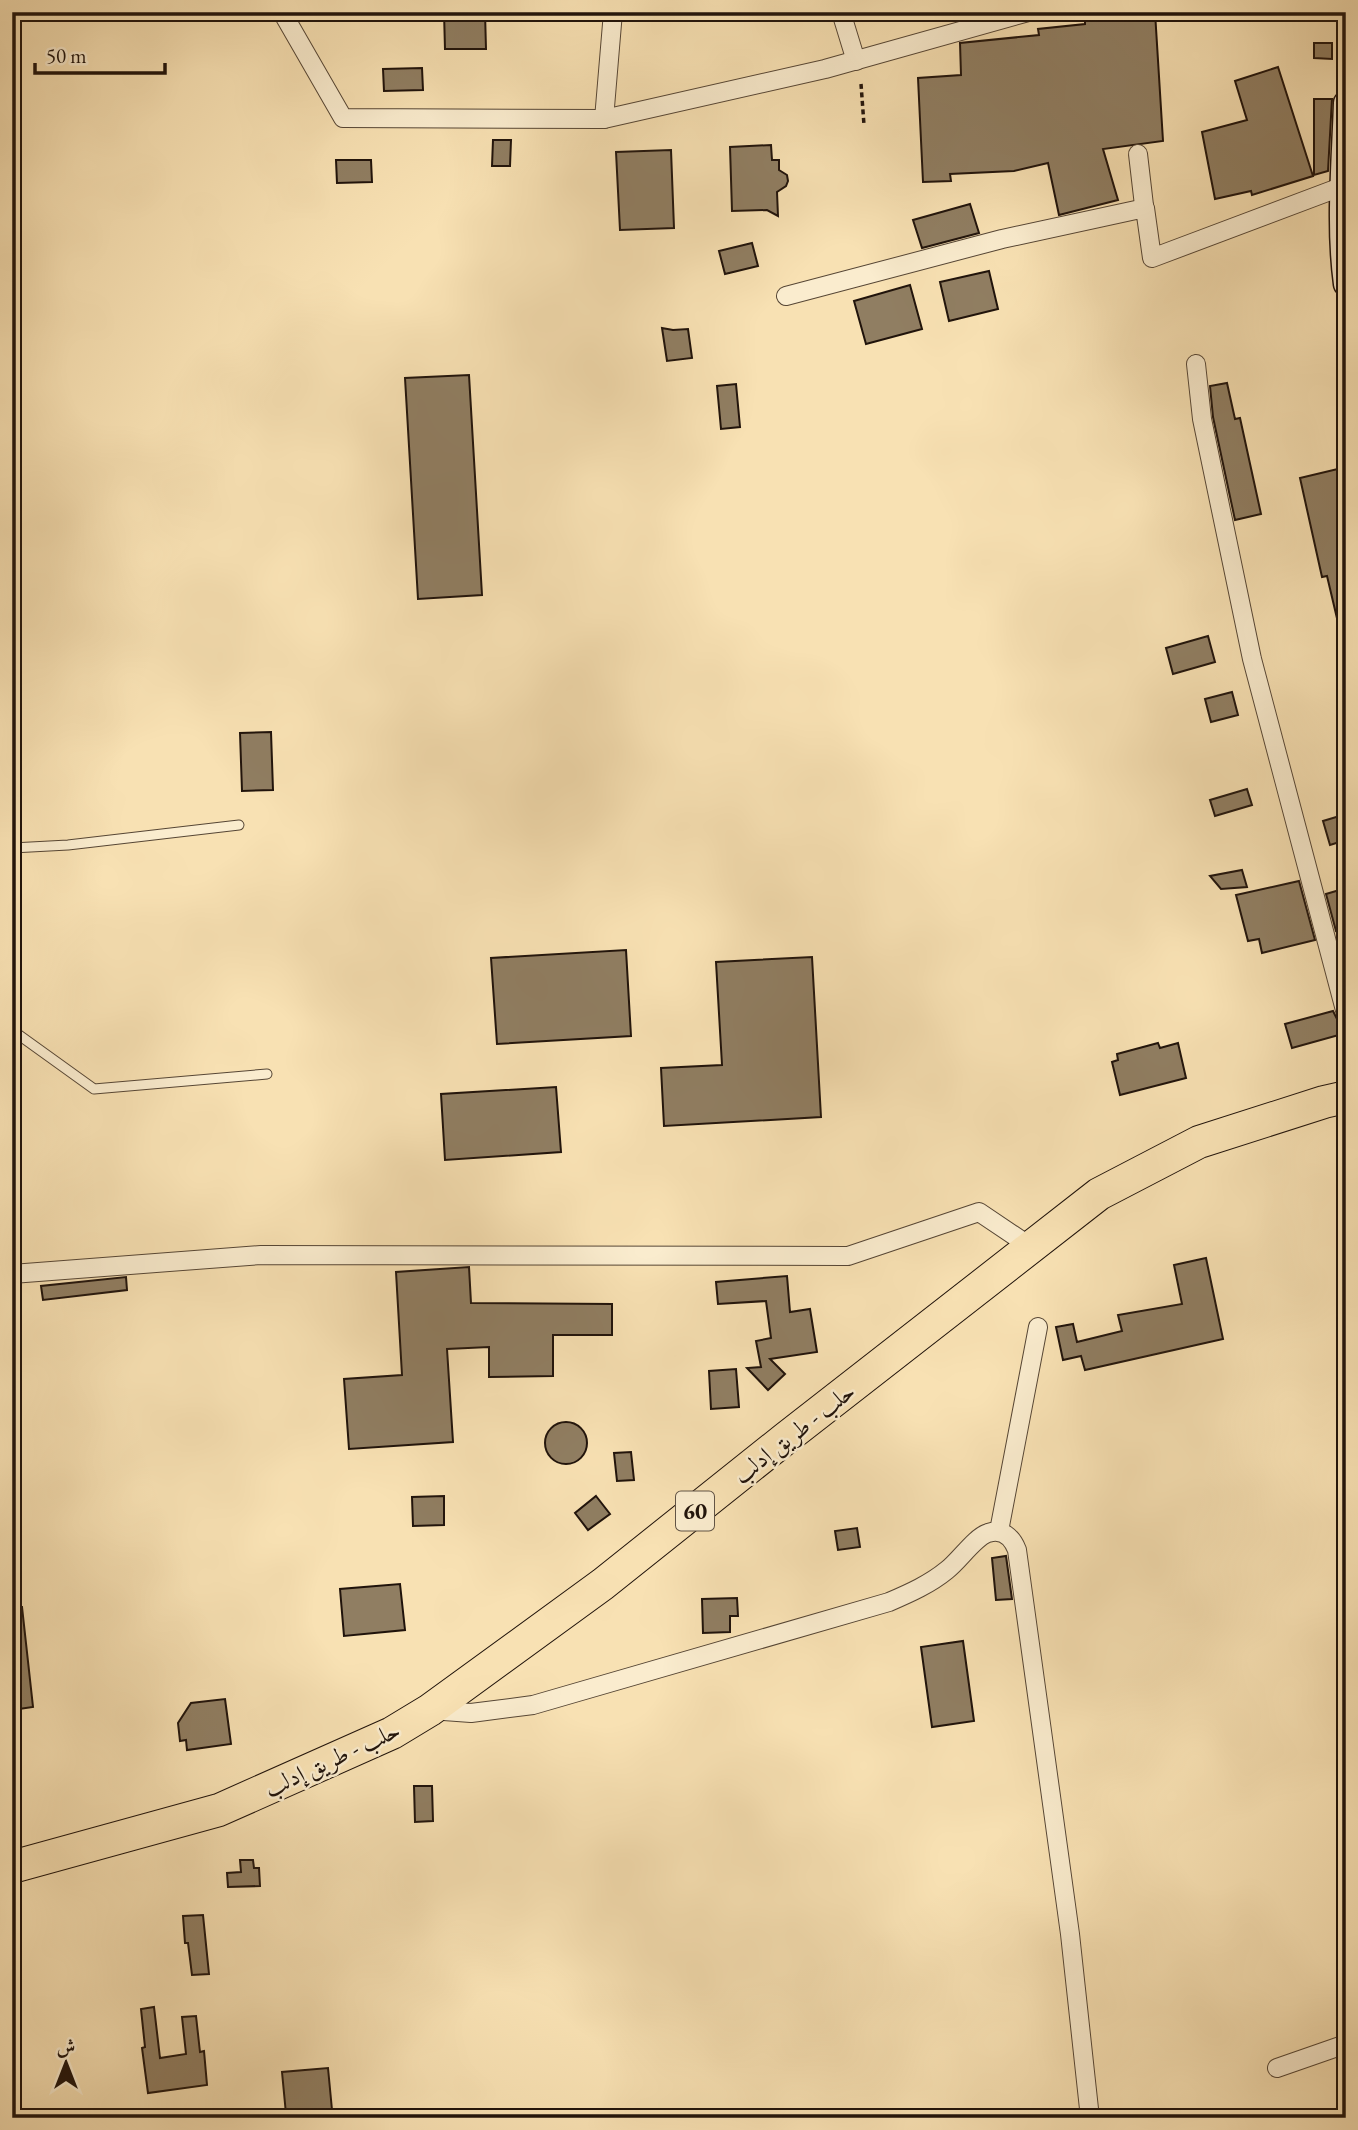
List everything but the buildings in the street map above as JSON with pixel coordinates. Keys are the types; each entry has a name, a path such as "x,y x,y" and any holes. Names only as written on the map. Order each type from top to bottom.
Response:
{"highway":[{"name":"حلب - طريق إدلب","path":"12,1867 219,1810 392,1734 430,1710 603,1584 1099,1194 1199,1142 1346,1097"}],"street":[{"path":"282,12 343,118 604,119 856,61 1028,12"},
{"path":"604,119 612,12"},
{"path":"841,12 856,61"},
{"path":"1346,103 1343,261 1346,285"},
{"path":"1138,154 1152,258 1344,186"},
{"path":"786,296 1002,239 1145,208 1145,214"},
{"path":"1196,364 1202,419 1252,659 1346,1014"},
{"path":"12,1274 261,1255 848,1256 979,1212 1031,1247"},
{"path":"999,1531 1038,1327"},
{"path":"430,1710 471,1713 533,1705 889,1602 918,1589 945,1572 982,1536 999,1531 1008,1535 1017,1550 1070,1934 1090,2118"},
{"path":"1277,2068 1346,2044"}],"lane":[{"path":"12,848 68,845 239,825"},
{"path":"12,1030 94,1089 267,1074"}],"path":[{"path":"861,84 864,125"}]}
